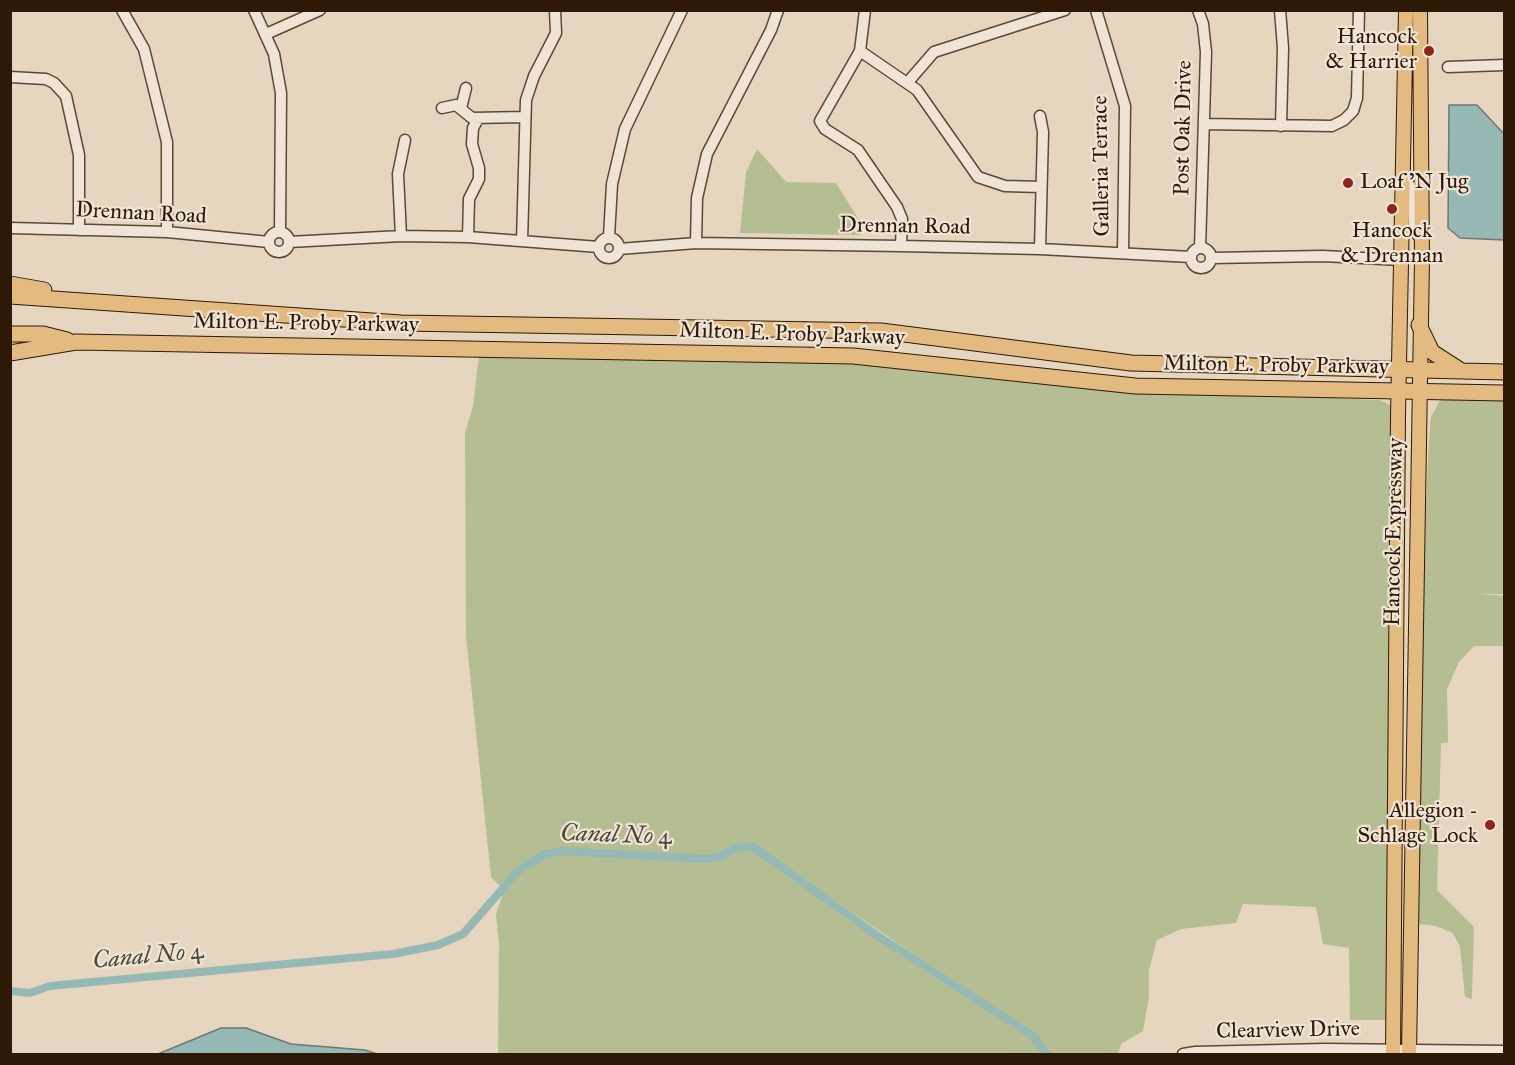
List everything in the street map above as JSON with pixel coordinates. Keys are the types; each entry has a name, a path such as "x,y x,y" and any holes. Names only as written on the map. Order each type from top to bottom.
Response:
{"highway":[{"path":"10,284 118,303"},
{"path":"10,296 118,303"},
{"name":"Milton E. Proby Parkway","path":"118,303 401,323 872,331 1131,363 1504,372"},
{"path":"1419,325 1432,352 1463,371"},
{"path":"10,334 43,334 76,342"},
{"path":"10,353 76,342"},
{"name":"Milton E. Proby Parkway","path":"76,342 854,357 1135,386 1504,393"}],"main road":[{"name":"Hancock Expressway","path":"1393,1052 1398,391 1406,10"},
{"name":"Hancock Expressway","path":"1409,1052 1422,241 1420,10"}],"street":[{"path":"122,10 144,50 167,142 167,232"},
{"path":"254,10 266,34 277,67 281,93 280,231"},
{"path":"266,34 320,10"},
{"path":"522,241 525,117 529,89 556,33 555,10"},
{"path":"609,237 612,184 625,129 682,10"},
{"path":"696,243 698,198 707,154 771,30 778,10"},
{"path":"866,10 860,51 820,121 825,129 858,150 897,207 902,219 901,246"},
{"path":"908,82 934,52 1065,10"},
{"name":"Galleria Terrace","path":"1096,10 1125,106 1123,253"},
{"name":"Post Oak Drive","path":"1198,10 1205,39 1200,248"},
{"path":"1280,10 1283,48 1281,126"},
{"path":"1204,124 1332,126 1352,120 1357,98 1359,10"},
{"path":"860,51 908,82 924,98 966,163 978,177 1005,186 1041,187"},
{"path":"1448,67 1504,65"},
{"path":"10,77 46,79 66,96 79,155 79,230"},
{"path":"461,108 466,88"},
{"path":"442,108 456,105 466,115 478,119 488,116 525,117"},
{"path":"1040,116 1043,132 1040,249"},
{"path":"468,237 469,199 479,179 479,168 472,144 473,128 478,119"},
{"path":"818,139 825,129"},
{"path":"401,236 398,174 405,140"},
{"path":"1402,178 1413,189 1414,230 1422,241"},
{"name":"Drennan Road","path":"10,228 167,232 268,242"},
{"path":"280,231 285,234 289,242 287,248 281,252 274,251 268,242 273,233 280,231"},
{"path":"289,242 401,236 468,237 599,247"},
{"path":"609,237 618,242 619,249 613,257 606,258 601,254 599,247 601,241 609,237"},
{"name":"Drennan Road","path":"619,249 696,243 1040,249 1191,257"},
{"path":"1200,248 1207,250 1212,258 1210,265 1201,269 1194,267 1191,257 1193,252 1200,248"},
{"path":"1212,258 1323,256 1401,260"},
{"name":"Clearview Drive","path":"1183,1054 1195,1052 1504,1051"}],"green space":[{"path":"757,149 786,182 836,183 859,220 860,235 740,233 746,172"},
{"path":"479,355 868,363 1089,388 1379,400 1392,406 1386,1020 1350,1020 1349,948 1323,944 1316,907 1243,904 1236,923 1181,929 1157,940 1149,970 1149,997 1143,1031 1121,1044 1118,1054 498,1054 499,944 496,915 504,890 491,877 466,636 465,433 473,406","holes":["756,848 1009,1020 878,936"]},
{"path":"1442,397 1504,398 1504,594 1479,594 1504,596 1504,646 1474,646 1459,662 1447,689 1448,743 1441,743 1437,890 1474,927 1472,999 1465,997 1460,947 1453,933 1436,926 1419,924 1421,657 1428,456 1431,417"}],"water":[{"path":"1449,105 1477,105 1504,134 1504,240 1460,238 1448,228"},
{"path":"221,1028 246,1028 291,1044 365,1050 377,1054 158,1054"}],"waterway":[{"name":"Canal No 4","path":"10,991 30,993 50,986 393,954 438,945 463,934 519,870 545,854 563,851 708,859 721,856 735,848 752,846 878,936 1032,1035 1047,1054"}],"place":[{"name":"Hancock & Harrier","path":"1429,51"},
{"name":"Loaf 'N Jug","path":"1348,183"},
{"name":"Hancock & Drennan","path":"1392,209"},
{"name":"Allegion - Schlage Lock","path":"1490,825"}]}
